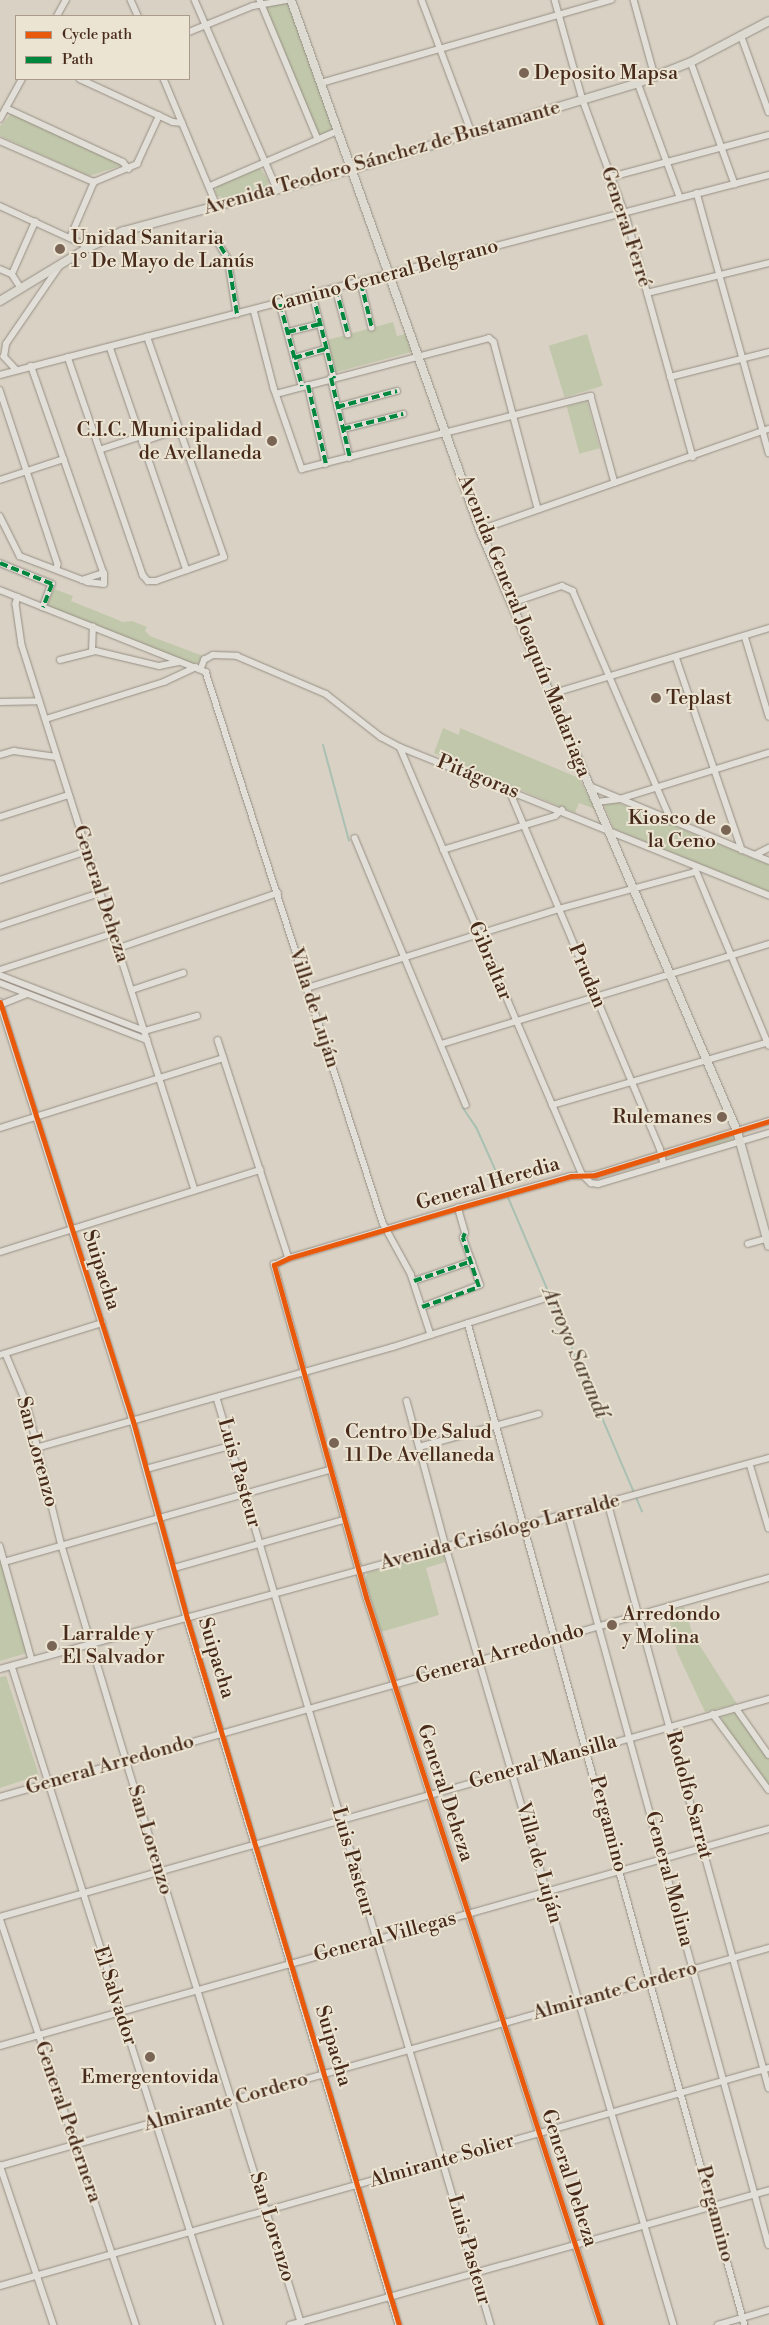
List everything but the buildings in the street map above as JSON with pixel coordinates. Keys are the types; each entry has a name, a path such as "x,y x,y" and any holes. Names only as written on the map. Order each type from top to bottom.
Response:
{"main road":[{"name":"Avenida General Joaquín Madariaga","path":"289,0 420,354 480,530 737,1131 768,1240"},
{"name":"Avenida Teodoro Sánchez de Bustamante","path":"0,301 88,247 124,232 352,169 583,100 691,62 769,21"}],"street":[{"path":"58,15 66,0"},
{"path":"131,0 138,15"},
{"path":"195,0 264,163 277,189"},
{"path":"190,32 261,2 289,0"},
{"path":"422,0 472,133"},
{"name":"General Ferré","path":"555,0 583,100 624,212 692,456"},
{"path":"320,83 611,0"},
{"path":"634,0 655,76"},
{"path":"261,2 318,139"},
{"path":"742,35 769,112"},
{"path":"691,62 735,184"},
{"path":"0,119 21,80"},
{"path":"82,80 160,116 182,123"},
{"path":"164,80 217,206"},
{"path":"638,82 680,197"},
{"path":"6,108 122,162 129,169"},
{"path":"0,141 94,182 129,169 140,160 160,116"},
{"path":"210,186 338,131"},
{"path":"611,177 769,135"},
{"name":"Camino General Belgrano","path":"0,375 280,304 769,175"},
{"path":"70,238 94,182"},
{"path":"697,193 769,453"},
{"path":"0,206 88,247"},
{"path":"12,274 35,222"},
{"path":"214,236 228,258 237,314"},
{"path":"16,370 4,357 6,344 62,262"},
{"path":"647,293 769,263"},
{"path":"0,269 12,274 21,288"},
{"path":"360,282 372,328"},
{"path":"336,289 348,334"},
{"path":"313,295 350,458"},
{"path":"280,304 326,464"},
{"path":"254,310 276,394 300,468 326,464 591,396 615,483"},
{"path":"288,332 320,324"},
{"path":"68,357 148,581 224,557 147,338"},
{"path":"276,394 420,354 492,339 538,509"},
{"path":"110,347 187,570"},
{"path":"294,358 326,349"},
{"path":"670,377 769,352"},
{"path":"0,516 2,530 17,553 82,580 102,585 105,581 104,573 31,366"},
{"path":"0,390 58,564 57,569"},
{"path":"337,407 397,391"},
{"path":"343,429 403,414"},
{"path":"102,449 179,429"},
{"path":"480,530 769,429"},
{"path":"0,480 64,459"},
{"path":"0,563 52,584 43,607"},
{"path":"82,580 104,573"},
{"path":"512,604 567,586 573,591 671,820"},
{"path":"0,590 180,662 199,667"},
{"name":"General Deheza","path":"18,597 22,645 195,1190"},
{"path":"92,627 92,652"},
{"path":"550,694 769,628"},
{"path":"745,636 769,716"},
{"path":"60,660 92,652 158,666 180,662"},
{"name":"Pitágoras","path":"46,719 164,682 199,667 206,658 218,654 245,660 326,694 381,737 400,747 562,810 697,869 769,895"},
{"path":"676,657 742,850"},
{"name":"Villa de Luján","path":"199,667 208,676 386,1230 414,1281 431,1335"},
{"path":"0,702 39,701"},
{"name":"Gibraltar","path":"400,747 478,934 582,1174"},
{"path":"0,755 14,752 57,757"},
{"path":"597,802 620,799 769,753"},
{"path":"590,786 769,861"},
{"name":"Prudan","path":"509,789 662,1154 664,1164"},
{"path":"0,817 69,795"},
{"path":"443,850 556,816 562,810"},
{"path":"355,838 466,1105"},
{"path":"755,855 769,848"},
{"path":"0,880 87,851"},
{"path":"307,988 559,909 634,889 697,869 731,956 769,1043 707,1059 552,1105"},
{"path":"0,926 100,892"},
{"path":"119,948 278,894"},
{"path":"0,970 114,933"},
{"path":"442,1044 515,1019 769,944"},
{"path":"132,990 182,973"},
{"path":"0,974 145,1031 197,1016"},
{"path":"0,983 147,1040"},
{"path":"0,1004 27,994"},
{"name":"Suipacha","path":"0,1004 133,1421 187,1618 257,1842 399,2325"},
{"path":"218,1040 289,1258"},
{"path":"0,1128 223,1058"},
{"name":"General Heredia","path":"274,1265 289,1258 458,1208 582,1174 595,1175 769,1121"},
{"name":"General Heredia","path":"582,1174 591,1183 598,1184 769,1133"},
{"path":"0,1252 260,1170"},
{"path":"422,1307 480,1285 463,1238 465,1233 458,1208"},
{"path":"748,1244 768,1240"},
{"path":"414,1281 472,1261"},
{"name":"General Deheza","path":"274,1265 329,1470 394,1684 601,2325"},
{"path":"36,1448 218,1398 468,1324 543,1299"},
{"path":"3,1354 102,1323"},
{"name":"Pergamino","path":"468,1324 588,1750 745,2325"},
{"name":"San Lorenzo","path":"3,1354 27,1404 36,1448 62,1546 91,1644 302,2324"},
{"name":"Luis Pasteur","path":"218,1398 273,1594 491,2325"},
{"name":"Villa de Luján","path":"407,1401 446,1547 674,2325"},
{"path":"419,1447 539,1414"},
{"path":"146,1469 230,1446"},
{"name":"Avenida Crisólogo Larralde","path":"0,1669 769,1458"},
{"path":"750,1464 769,1528"},
{"path":"4,1562 329,1470"},
{"name":"Rodolfo Sarrat","path":"608,1503 734,1958 767,2069 769,2088"},
{"name":"General Molina","path":"568,1514 632,1737 769,2245"},
{"path":"174,1568 344,1520"},
{"path":"0,1546 32,1660"},
{"name":"General Arredondo","path":"0,1797 769,1578"},
{"name":"El Salvador","path":"12,1666 220,2325"},
{"name":"General Mansilla","path":"0,1918 257,1842 769,1699"},
{"path":"736,1708 769,1755"},
{"path":"713,1714 769,1790"},
{"path":"768,1829 769,1837"},
{"name":"General Villegas","path":"0,2046 375,1938 468,1915 620,1869 768,1829"},
{"name":"General Pedernera","path":"0,1918 136,2325"},
{"name":"Almirante Cordero","path":"0,2165 769,1948"},
{"name":"Almirante Solier","path":"0,2286 767,2069"},
{"path":"0,2165 54,2325"},
{"path":"290,2325 302,2324 390,2295 644,2223 769,2190"},
{"path":"718,2325 769,2310"}],"green space":[{"path":"260,0 291,0 338,131 318,139"},
{"path":"12,113 118,162 120,166 89,176 0,136 0,126"},
{"path":"261,169 269,182 267,187 225,198 217,196 215,191 217,186"},
{"path":"393,322 397,336 406,334 411,352 333,373 324,341"},
{"path":"587,334 603,386 565,397 549,346"},
{"path":"587,401 600,448 579,454 567,406"},
{"path":"54,589 73,596 71,601 123,622 132,621 147,627 145,631 150,636 203,656 200,662 192,664 47,606"},
{"path":"443,728 459,735 460,728 579,778 595,809 579,803 575,813 434,753"},
{"path":"616,802 769,865 769,892 614,829 604,805"},
{"path":"729,1136 733,1138 731,1142 667,1158"},
{"path":"439,1553 444,1556 445,1562 426,1568 439,1615 381,1632 365,1581 367,1573"},
{"path":"0,1554 27,1653 0,1661"},
{"path":"684,1607 693,1635 737,1704 705,1712 677,1652 667,1611"},
{"path":"6,1676 39,1775 0,1788 0,1677"},
{"path":"735,1713 769,1759 769,1785 721,1721 722,1716"}],"waterway":[{"name":"Arroyo Sarandí","path":"323,745 349,841"},
{"name":"Arroyo Sarandí","path":"463,1108 476,1127 503,1187"},
{"name":"Arroyo Sarandí","path":"507,1195 642,1511"}],"marked path":[{"path":"214,236 228,258 237,314"},
{"path":"361,283 372,328"},
{"path":"336,289 348,334"},
{"path":"313,295 334,378"},
{"path":"280,304 302,386"},
{"path":"288,332 320,324"},
{"path":"294,358 326,349"},
{"path":"331,378 350,458"},
{"path":"308,385 326,464"},
{"path":"337,407 397,391"},
{"path":"343,429 403,414"},
{"path":"0,563 52,584 43,607"},
{"path":"422,1307 479,1287 463,1238 465,1233"},
{"path":"414,1281 472,1261"}],"cycle path":[{"path":"0,1002 133,1421 187,1618 399,2325"},
{"path":"601,2325 366,1597 274,1265 289,1258 458,1208 571,1176 595,1175 769,1121"}],"place":[{"name":"Deposito Mapsa","path":"524,73"},
{"name":"Unidad Sanitaria 1° De Mayo de Lanús","path":"60,249"},
{"name":"C.I.C. Municipalidad de Avellaneda","path":"272,441"},
{"name":"Teplast","path":"656,698"},
{"name":"Kiosco de la Geno","path":"726,830"},
{"name":"Rulemanes","path":"722,1117"},
{"name":"Centro De Salud 11 De Avellaneda","path":"334,1443"},
{"name":"Arredondo y Molina","path":"612,1625"},
{"name":"Larralde y El Salvador","path":"52,1646"},
{"name":"Emergentovida","path":"150,2057"}]}
